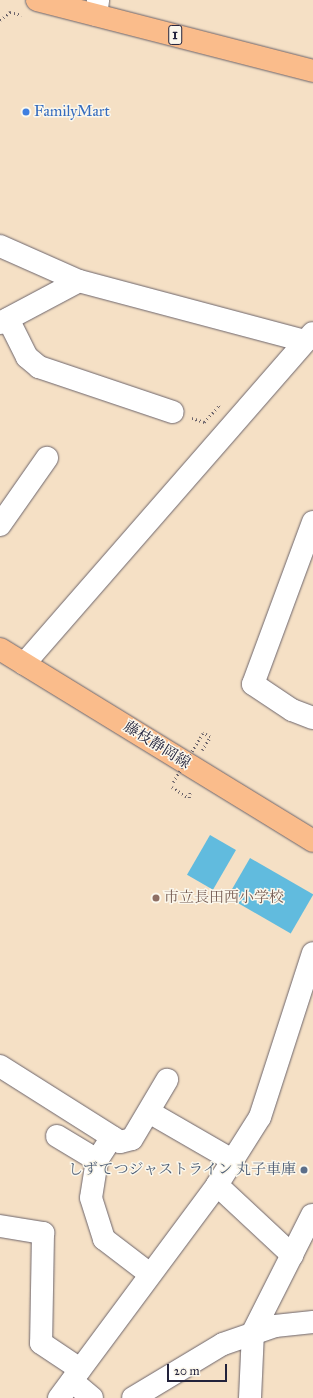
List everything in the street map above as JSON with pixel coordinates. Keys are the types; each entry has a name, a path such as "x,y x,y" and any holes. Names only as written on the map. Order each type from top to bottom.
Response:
{"main road":[{"name":"1","path":"37,0 97,8 313,71"},
{"name":"藤枝静岡線","path":"0,649 313,841"}],"street":[{"path":"0,246 79,281 309,337 24,664"},
{"path":"79,281 4,321 27,356 40,367 173,412"},
{"path":"0,525 46,458"},
{"path":"313,522 253,684 292,710 313,718"},
{"path":"59,1398 217,1185 234,1161 260,1116 313,954"},
{"path":"0,1066 120,1142 132,1139 167,1080"},
{"path":"149,1112 234,1161"},
{"path":"57,1136 97,1160"},
{"path":"112,1137 97,1160 91,1198 104,1239 150,1274"},
{"path":"217,1185 292,1255"},
{"path":"250,1398 253,1332 312,1215"},
{"path":"0,1226 43,1233 41,1343 76,1375 92,1398"},
{"path":"140,1396 223,1344 253,1332 313,1322"}],"path":[{"path":"173,412 204,422 219,406 236,420"},
{"path":"179,786 173,782 203,733 210,737 200,752"},
{"path":"172,787 189,798 192,793 186,789"}],"water":[{"path":"210,835 236,850 213,890 187,875"},
{"path":"250,858 313,894 291,933 228,897"}],"place":[{"name":"FamilyMart","path":"26,112"},
{"name":"市立長田西小学校","path":"156,898"},
{"name":"しずてつジャストライン 丸子車庫","path":"304,1170"}]}
